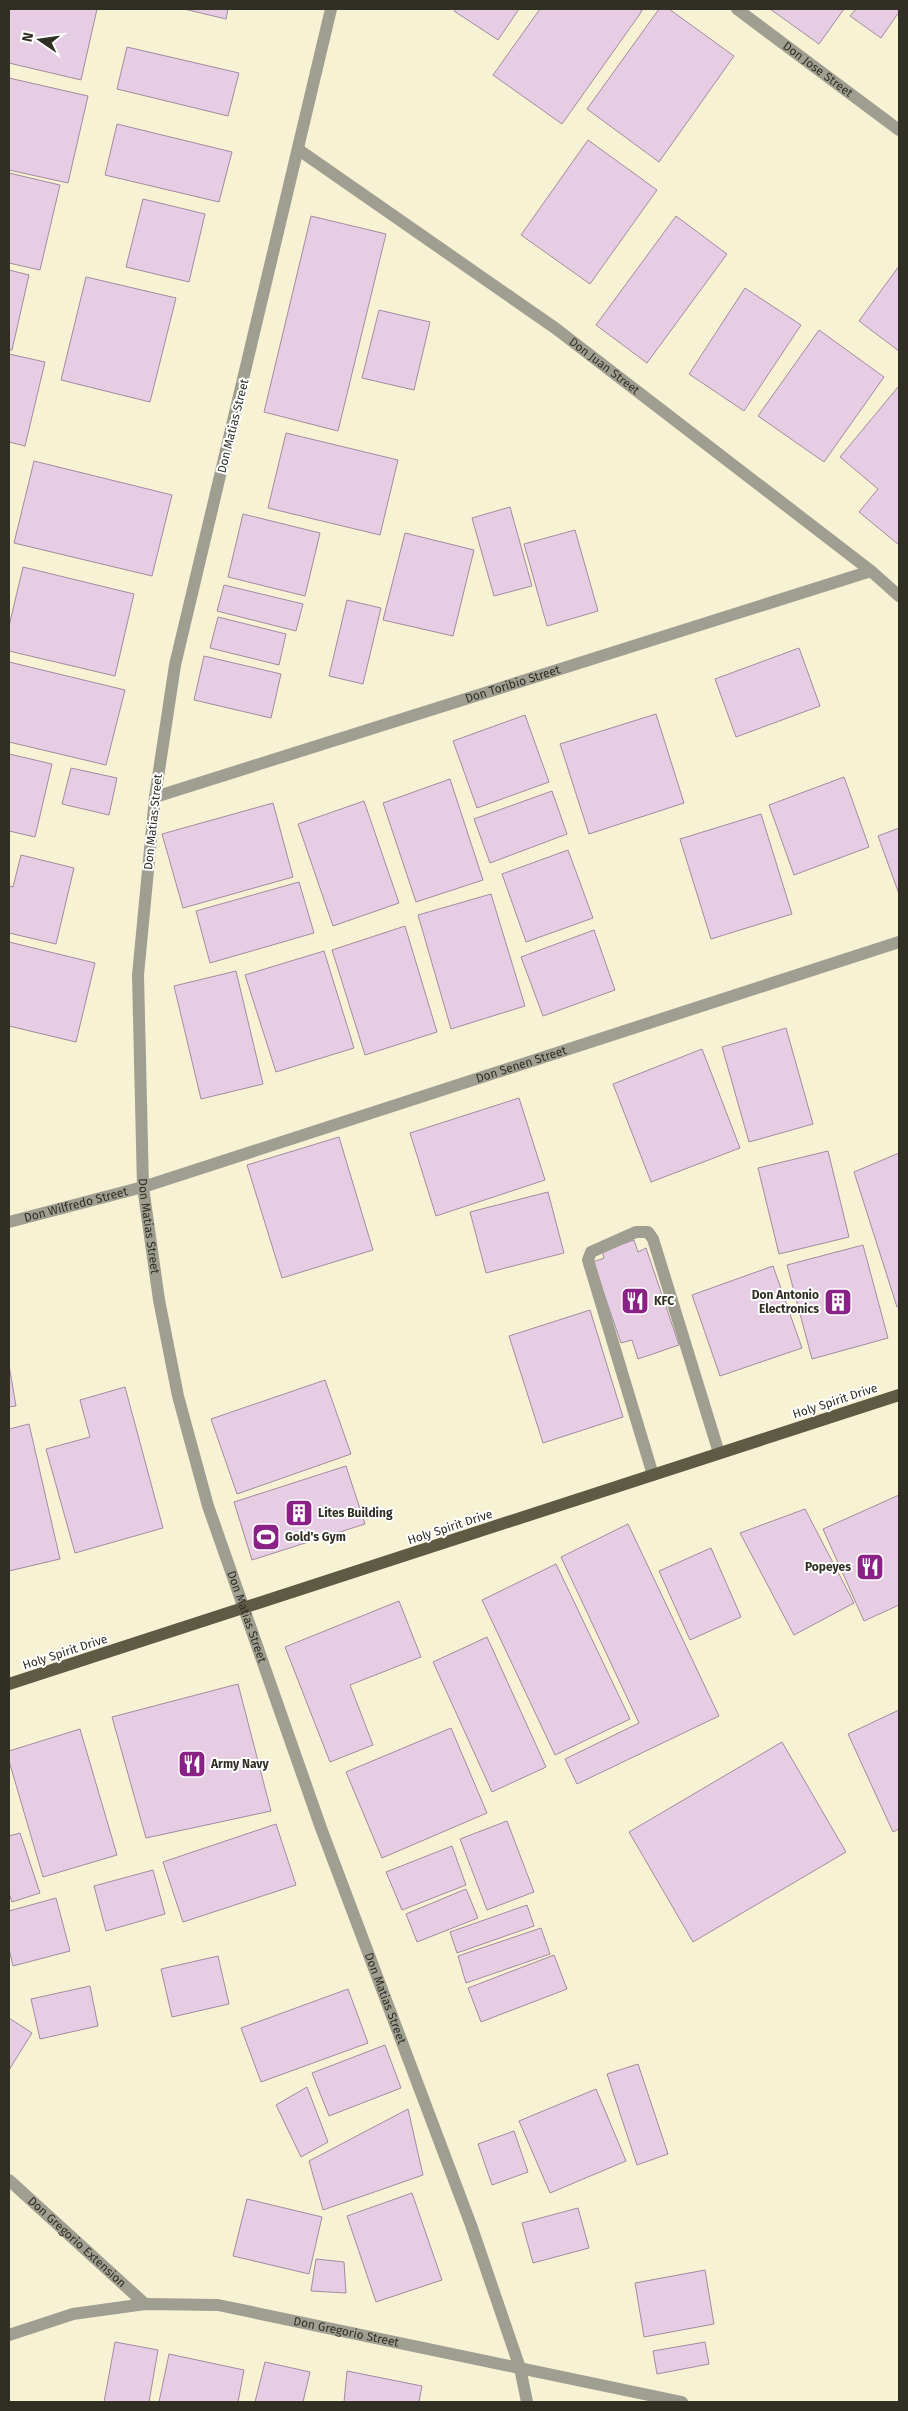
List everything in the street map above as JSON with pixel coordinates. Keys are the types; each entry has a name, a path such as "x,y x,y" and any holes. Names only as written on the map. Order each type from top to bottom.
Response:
{"main road":[{"name":"Holy Spirit Drive","path":"9,1684 899,1395"}],"street":[{"name":"Don Matias Street","path":"331,9 175,665 155,797 138,975 143,1187 159,1300 178,1396 208,1506 320,1828 471,2225 520,2368 527,2402"},
{"name":"Don Jose Street","path":"737,9 899,130"},
{"name":"Don Juan Street","path":"299,150 555,328 871,571 899,596"},
{"name":"Don Toribio Street","path":"155,797 871,571"},
{"name":"Don Senen Street","path":"143,1187 899,942"},
{"name":"Don Wilfredo Street","path":"9,1222 143,1187"},
{"path":"653,1475 588,1260 591,1252 636,1232 648,1232 653,1239 719,1453"},
{"name":"Don Gregorio Extension","path":"9,2180 145,2304"},
{"name":"Don Gregorio Street","path":"9,2335 73,2314 145,2304 218,2305 682,2402"}],"building":[{"path":"9,9 97,9 81,80 9,63"},
{"path":"184,9 228,9 226,19"},
{"path":"456,9 519,9 498,40 454,11"},
{"path":"540,9 639,9 642,11 562,124 493,75"},
{"path":"659,9 669,9 734,56 659,162 587,109"},
{"path":"770,9 844,9 819,44"},
{"path":"856,9 899,9 899,12 881,38 850,16"},
{"path":"127,47 239,73 228,116 117,89"},
{"path":"9,78 88,96 68,183 9,170"},
{"path":"117,124 232,152 219,202 105,175"},
{"path":"588,140 657,190 590,284 521,235"},
{"path":"9,173 60,185 40,270 9,263"},
{"path":"143,199 205,214 189,282 126,267"},
{"path":"311,216 386,234 338,431 264,412"},
{"path":"676,216 727,254 647,363 596,325"},
{"path":"899,266 899,351 859,321"},
{"path":"9,270 29,275 12,350 9,350"},
{"path":"86,277 176,298 150,402 61,380"},
{"path":"745,288 801,325 744,411 689,374"},
{"path":"379,310 430,322 414,390 362,378"},
{"path":"819,330 884,377 824,462 758,416"},
{"path":"9,354 45,362 25,446 9,442"},
{"path":"898,387 899,545 859,512 878,489 840,457"},
{"path":"286,433 398,460 380,535 268,508"},
{"path":"34,461 172,495 152,576 14,543"},
{"path":"510,507 532,586 494,596 472,518"},
{"path":"243,514 320,533 305,596 228,577"},
{"path":"575,530 598,611 547,626 524,544"},
{"path":"405,533 474,550 453,636 383,620"},
{"path":"23,567 134,594 115,676 9,651 9,626"},
{"path":"224,585 303,604 296,631 217,611"},
{"path":"347,600 381,608 363,684 329,676"},
{"path":"218,617 286,634 279,665 210,648"},
{"path":"799,648 820,706 736,737 715,679"},
{"path":"204,656 281,674 271,718 194,700"},
{"path":"9,662 125,690 106,765 9,742"},
{"path":"656,714 684,803 589,834 560,744"},
{"path":"525,715 549,782 477,808 453,741"},
{"path":"9,754 52,764 35,837 9,831"},
{"path":"71,768 117,778 109,815 62,804"},
{"path":"844,777 869,847 794,875 769,805"},
{"path":"450,779 483,880 416,902 383,803"},
{"path":"552,791 567,834 490,863 474,819"},
{"path":"364,801 399,903 333,926 298,824"},
{"path":"273,803 293,877 183,908 162,834"},
{"path":"761,814 792,914 711,939 680,839"},
{"path":"899,828 899,894 878,836"},
{"path":"568,850 593,918 526,942 502,874"},
{"path":"21,855 74,868 56,944 9,933 9,886 13,887"},
{"path":"299,882 314,933 210,963 196,911"},
{"path":"491,894 525,1006 451,1029 418,915"},
{"path":"405,926 437,1032 365,1055 332,950"},
{"path":"594,930 615,990 543,1016 521,957"},
{"path":"9,942 95,963 76,1042 9,1026"},
{"path":"324,951 354,1048 276,1072 245,975"},
{"path":"236,971 263,1084 201,1099 174,986"},
{"path":"786,1028 813,1124 749,1142 722,1047"},
{"path":"702,1049 740,1148 651,1182 613,1084"},
{"path":"519,1098 545,1180 436,1216 410,1133"},
{"path":"339,1137 373,1250 282,1278 247,1165"},
{"path":"828,1151 849,1237 779,1254 758,1168"},
{"path":"899,1153 899,1306 897,1307 854,1172"},
{"path":"548,1192 564,1253 486,1273 470,1212"},
{"name":"KFC","path":"634,1240 638,1252 646,1248 679,1345 638,1359 632,1340 621,1343 593,1262 604,1258 602,1251"},
{"name":"Don Antonio Electronics","path":"863,1245 888,1338 812,1359 787,1265"},
{"path":"773,1266 802,1348 720,1376 692,1295"},
{"path":"590,1310 623,1417 543,1443 509,1336"},
{"path":"9,1365 16,1406 9,1407"},
{"path":"325,1380 351,1454 237,1494 211,1419"},
{"path":"125,1387 163,1528 75,1553 46,1449 90,1437 80,1400"},
{"path":"29,1424 60,1559 9,1571 9,1429"},
{"name":"Lites Building","path":"346,1466 365,1524 252,1560 234,1502"},
{"name":"Popeyes","path":"899,1495 899,1605 864,1621 823,1529"},
{"path":"805,1509 854,1603 794,1635 740,1533"},
{"path":"628,1524 719,1716 577,1784 565,1759 639,1723 561,1557"},
{"path":"711,1548 741,1617 690,1640 659,1571"},
{"path":"556,1564 630,1719 555,1755 482,1600"},
{"path":"399,1601 421,1657 350,1685 373,1745 330,1762 285,1647"},
{"path":"487,1637 546,1767 492,1792 433,1662"},
{"name":"Army Navy","path":"238,1684 271,1811 146,1838 112,1717"},
{"path":"899,1710 899,1829 893,1832 848,1734"},
{"path":"451,1728 487,1813 382,1858 346,1772"},
{"path":"80,1729 117,1855 43,1877 9,1761 9,1751"},
{"path":"782,1742 846,1852 693,1942 629,1832"},
{"path":"507,1821 534,1892 487,1910 460,1839"},
{"path":"276,1824 296,1885 183,1922 163,1862"},
{"path":"20,1833 40,1893 12,1902 9,1893 9,1836"},
{"path":"452,1846 466,1885 402,1910 386,1872"},
{"path":"153,1870 165,1914 106,1931 94,1886"},
{"path":"466,1889 478,1918 417,1942 406,1914"},
{"path":"56,1898 70,1951 13,1966 9,1949 9,1911"},
{"path":"527,1905 534,1926 457,1953 450,1932"},
{"path":"541,1928 550,1954 466,1983 458,1956"},
{"path":"554,1955 567,1989 481,2022 468,1988"},
{"path":"218,1956 229,2004 172,2017 161,1969"},
{"path":"90,1986 98,2026 40,2039 31,1999"},
{"path":"348,1989 368,2043 261,2082 241,2028"},
{"path":"9,2018 32,2033 9,2070"},
{"path":"385,2045 401,2088 329,2116 312,2073"},
{"path":"638,2064 668,2154 637,2165 607,2074"},
{"path":"307,2087 328,2142 301,2157 276,2105"},
{"path":"596,2089 626,2161 550,2193 519,2121"},
{"path":"408,2109 423,2175 323,2210 309,2161"},
{"path":"514,2131 528,2172 492,2185 478,2144"},
{"path":"412,2193 442,2280 376,2302 347,2216"},
{"path":"247,2199 322,2217 309,2274 233,2256"},
{"path":"578,2208 589,2248 533,2263 522,2223"},
{"path":"316,2259 344,2262 346,2293 311,2291"},
{"path":"705,2270 714,2324 644,2337 635,2283"},
{"path":"115,2342 158,2350 149,2402 104,2402"},
{"path":"705,2342 709,2364 657,2374 653,2351"},
{"path":"169,2354 244,2370 238,2402 159,2402"},
{"path":"265,2362 310,2372 303,2402 255,2402"},
{"path":"347,2371 422,2386 419,2402 344,2402"}],"place":[{"name":"KFC","path":"635,1301"},
{"name":"Don Antonio Electronics","path":"838,1302"},
{"name":"Lites Building","path":"299,1513"},
{"name":"Gold's Gym","path":"266,1537"},
{"name":"Popeyes","path":"870,1567"},
{"name":"Army Navy","path":"192,1764"}]}
